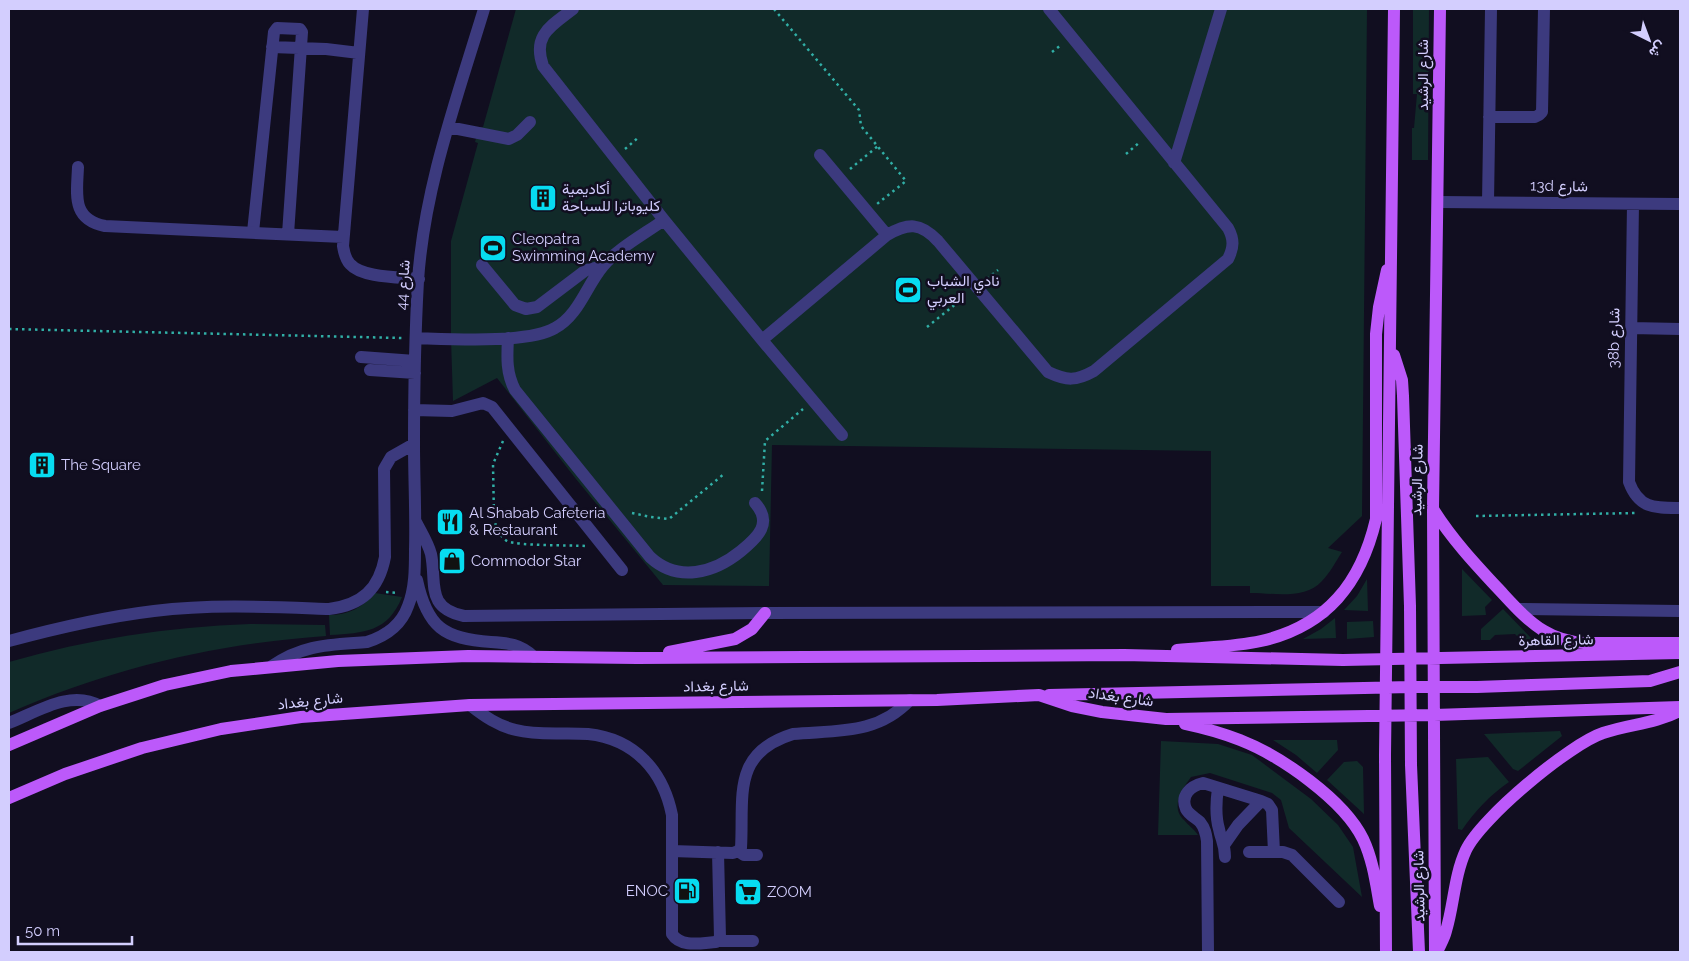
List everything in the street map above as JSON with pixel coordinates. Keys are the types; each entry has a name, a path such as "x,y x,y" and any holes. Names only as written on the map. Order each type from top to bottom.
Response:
{"main road":[{"name":"شارع الرشيد","path":"1386,952 1386,688 1394,9"},
{"name":"شارع الرشيد","path":"1436,952 1433,509 1440,9"},
{"path":"1124,655 1259,641 1281,635 1324,612 1347,588 1360,567 1370,544 1376,519 1376,334 1384,280 1392,254"},
{"path":"1391,349 1398,364 1402,380 1410,606 1411,765 1419,952"},
{"path":"1433,509 1463,552 1518,609 1543,631 1570,642 1680,643"},
{"path":"637,658 735,639 752,629 764,613"},
{"name":"شارع القاهرة","path":"1433,659 1680,653"},
{"name":"شارع بغداد","path":"9,744 100,706 165,685 231,671 272,666 403,658 1124,655 1343,660 1433,659"},
{"path":"1039,695 1477,687 1650,681 1680,672"},
{"name":"شارع بغداد","path":"9,798 65,774 142,748 221,729 301,717 470,705 910,700 1039,695 1072,706 1102,712 1166,719 1434,715"},
{"path":"1434,715 1680,707"},
{"path":"1436,952 1446,934 1460,866 1466,848 1489,818 1584,741 1603,733 1657,721 1680,712"},
{"path":"1166,719 1213,730 1241,740 1268,754 1337,804 1352,821 1364,840 1371,862 1386,934"}],"street":[{"path":"363,9 343,236 345,256 350,264 368,274 418,279"},
{"name":"شارع 44","path":"272,666 284,658 309,648 367,642 385,635 393,629 405,614 415,571 414,410 418,279 427,216 448,126 484,9"},
{"path":"573,9 545,32 541,39 539,48 540,58 549,74 664,220 842,435"},
{"path":"762,340 887,235 900,228 910,226 926,230 938,240 976,288 1048,372 1060,378 1072,379 1083,377 1094,371 1228,259 1234,243 1228,228 1048,9"},
{"path":"1174,163 1221,9"},
{"path":"1488,202 1491,9"},
{"path":"1489,117 1536,116 1542,112 1544,9"},
{"path":"253,232 272,46 276,28 296,28 302,32 288,234"},
{"path":"272,46 359,53"},
{"path":"448,126 509,139 515,137 530,122"},
{"path":"820,155 887,235"},
{"path":"78,166 76,202 80,211 95,224 105,226 343,236"},
{"name":"13d شارع","path":"1438,202 1680,204"},
{"name":"38b شارع","path":"1632,204 1628,472 1632,492 1643,503 1657,508"},
{"path":"416,338 508,338 544,333 563,323 571,315 603,266 664,220"},
{"path":"482,265 515,305 526,309 537,306 586,270 603,266"},
{"path":"1631,328 1680,329"},
{"path":"508,338 508,370 510,381 515,390 658,565 670,570 691,573 716,568 724,564 758,536 762,528 763,519 758,507"},
{"path":"361,354 415,363"},
{"path":"370,370 415,363"},
{"path":"414,410 452,410 483,403 492,407 622,570"},
{"path":"9,641 74,623 156,610 245,606 343,608 359,600 371,590 382,571 385,558 384,469 391,457 414,444"},
{"path":"1657,508 1680,508"},
{"path":"416,522 431,552 434,591 437,601 444,609 453,614 464,616 764,613 1324,612"},
{"name":"شارع 44","path":"415,571 425,610 437,625 445,631 463,639 510,643 523,648 534,657"},
{"path":"1518,609 1680,611"},
{"path":"9,723 71,699 86,700 100,706"},
{"path":"738,851 741,848 742,789 744,779 752,761 760,752 770,744 793,734 874,725 900,711 910,700"},
{"path":"470,705 484,716 516,730 533,733 601,736 627,746 638,754 660,779 669,801 672,815 672,934 675,939 684,944 753,940"},
{"path":"1208,952 1206,831 1200,822 1187,810 1184,801 1187,792 1194,786 1203,783 1268,804 1272,810 1274,852"},
{"path":"1218,788 1217,820 1225,851 1238,826 1262,801"},
{"path":"672,851 738,851 744,855 757,855"},
{"path":"718,852 719,941"},
{"path":"1248,852 1283,852 1292,855 1339,902"}],"path":[{"path":"774,9 859,110 861,126 906,181 868,212"},
{"path":"1126,154 1150,134"},
{"path":"615,158 639,137"},
{"path":"840,178 878,146"},
{"path":"926,327 998,270"},
{"path":"9,329 416,338"},
{"path":"758,507 765,441 813,400"},
{"path":"510,429 493,464 494,518 498,532 513,544 603,546"},
{"path":"609,506 651,517 669,519 724,474"},
{"path":"1476,516 1614,514 1657,508"},
{"path":"371,590 411,594"}],"green space":[{"name":"نادي الشباب العربي","path":"516,9 1367,9 1362,516 1328,548 1342,552 1330,571 1315,587 1298,593 1250,593 1250,586 1211,586 1211,451 772,445 769,586 663,585 576,479 497,378 453,401 451,241 478,143 475,142 479,127 483,127"},
{"path":"1413,9 1429,9 1428,160 1412,160 1412,128 1414,128 1417,94 1413,94"},
{"path":"1462,569 1492,600 1485,607 1486,615 1462,616"},
{"path":"1367,579 1368,611 1344,610 1357,596"},
{"path":"375,593 402,597 390,617 382,624 364,631 330,635 329,615 342,614 354,610"},
{"path":"1503,609 1533,640 1522,641 1515,634 1495,635 1490,640 1481,640 1481,629"},
{"path":"1335,618 1336,638 1303,639 1321,629"},
{"path":"1373,621 1374,637 1347,639 1347,622"},
{"path":"250,624 325,625 326,636 244,645 164,661 86,683 9,713 9,662 68,647 159,631"},
{"path":"1560,731 1562,736 1518,771 1513,769 1484,734"},
{"path":"1273,740 1337,740 1338,750 1317,773 1296,755"},
{"path":"1161,741 1218,744 1252,755 1311,799 1338,825 1353,847 1362,897 1289,828 1281,800 1272,793 1210,773 1191,777 1179,798 1178,809 1180,815 1198,835 1158,835"},
{"path":"1488,757 1509,782 1483,804 1462,830 1458,829 1456,759"},
{"path":"1357,761 1363,767 1364,814 1327,780 1344,762"}],"place":[{"name":"أكاديمية كليوباترا للسباحة","path":"543,198"},
{"name":"Cleopatra Swimming Academy","path":"493,248"},
{"name":"نادي الشباب العربي","path":"908,290"},
{"name":"The Square","path":"42,465"},
{"name":"Al Shabab Cafeteria & Restaurant","path":"450,522"},
{"name":"Commodor Star","path":"452,561"},
{"name":"ENOC","path":"687,891"},
{"name":"ZOOM","path":"748,892"}]}
